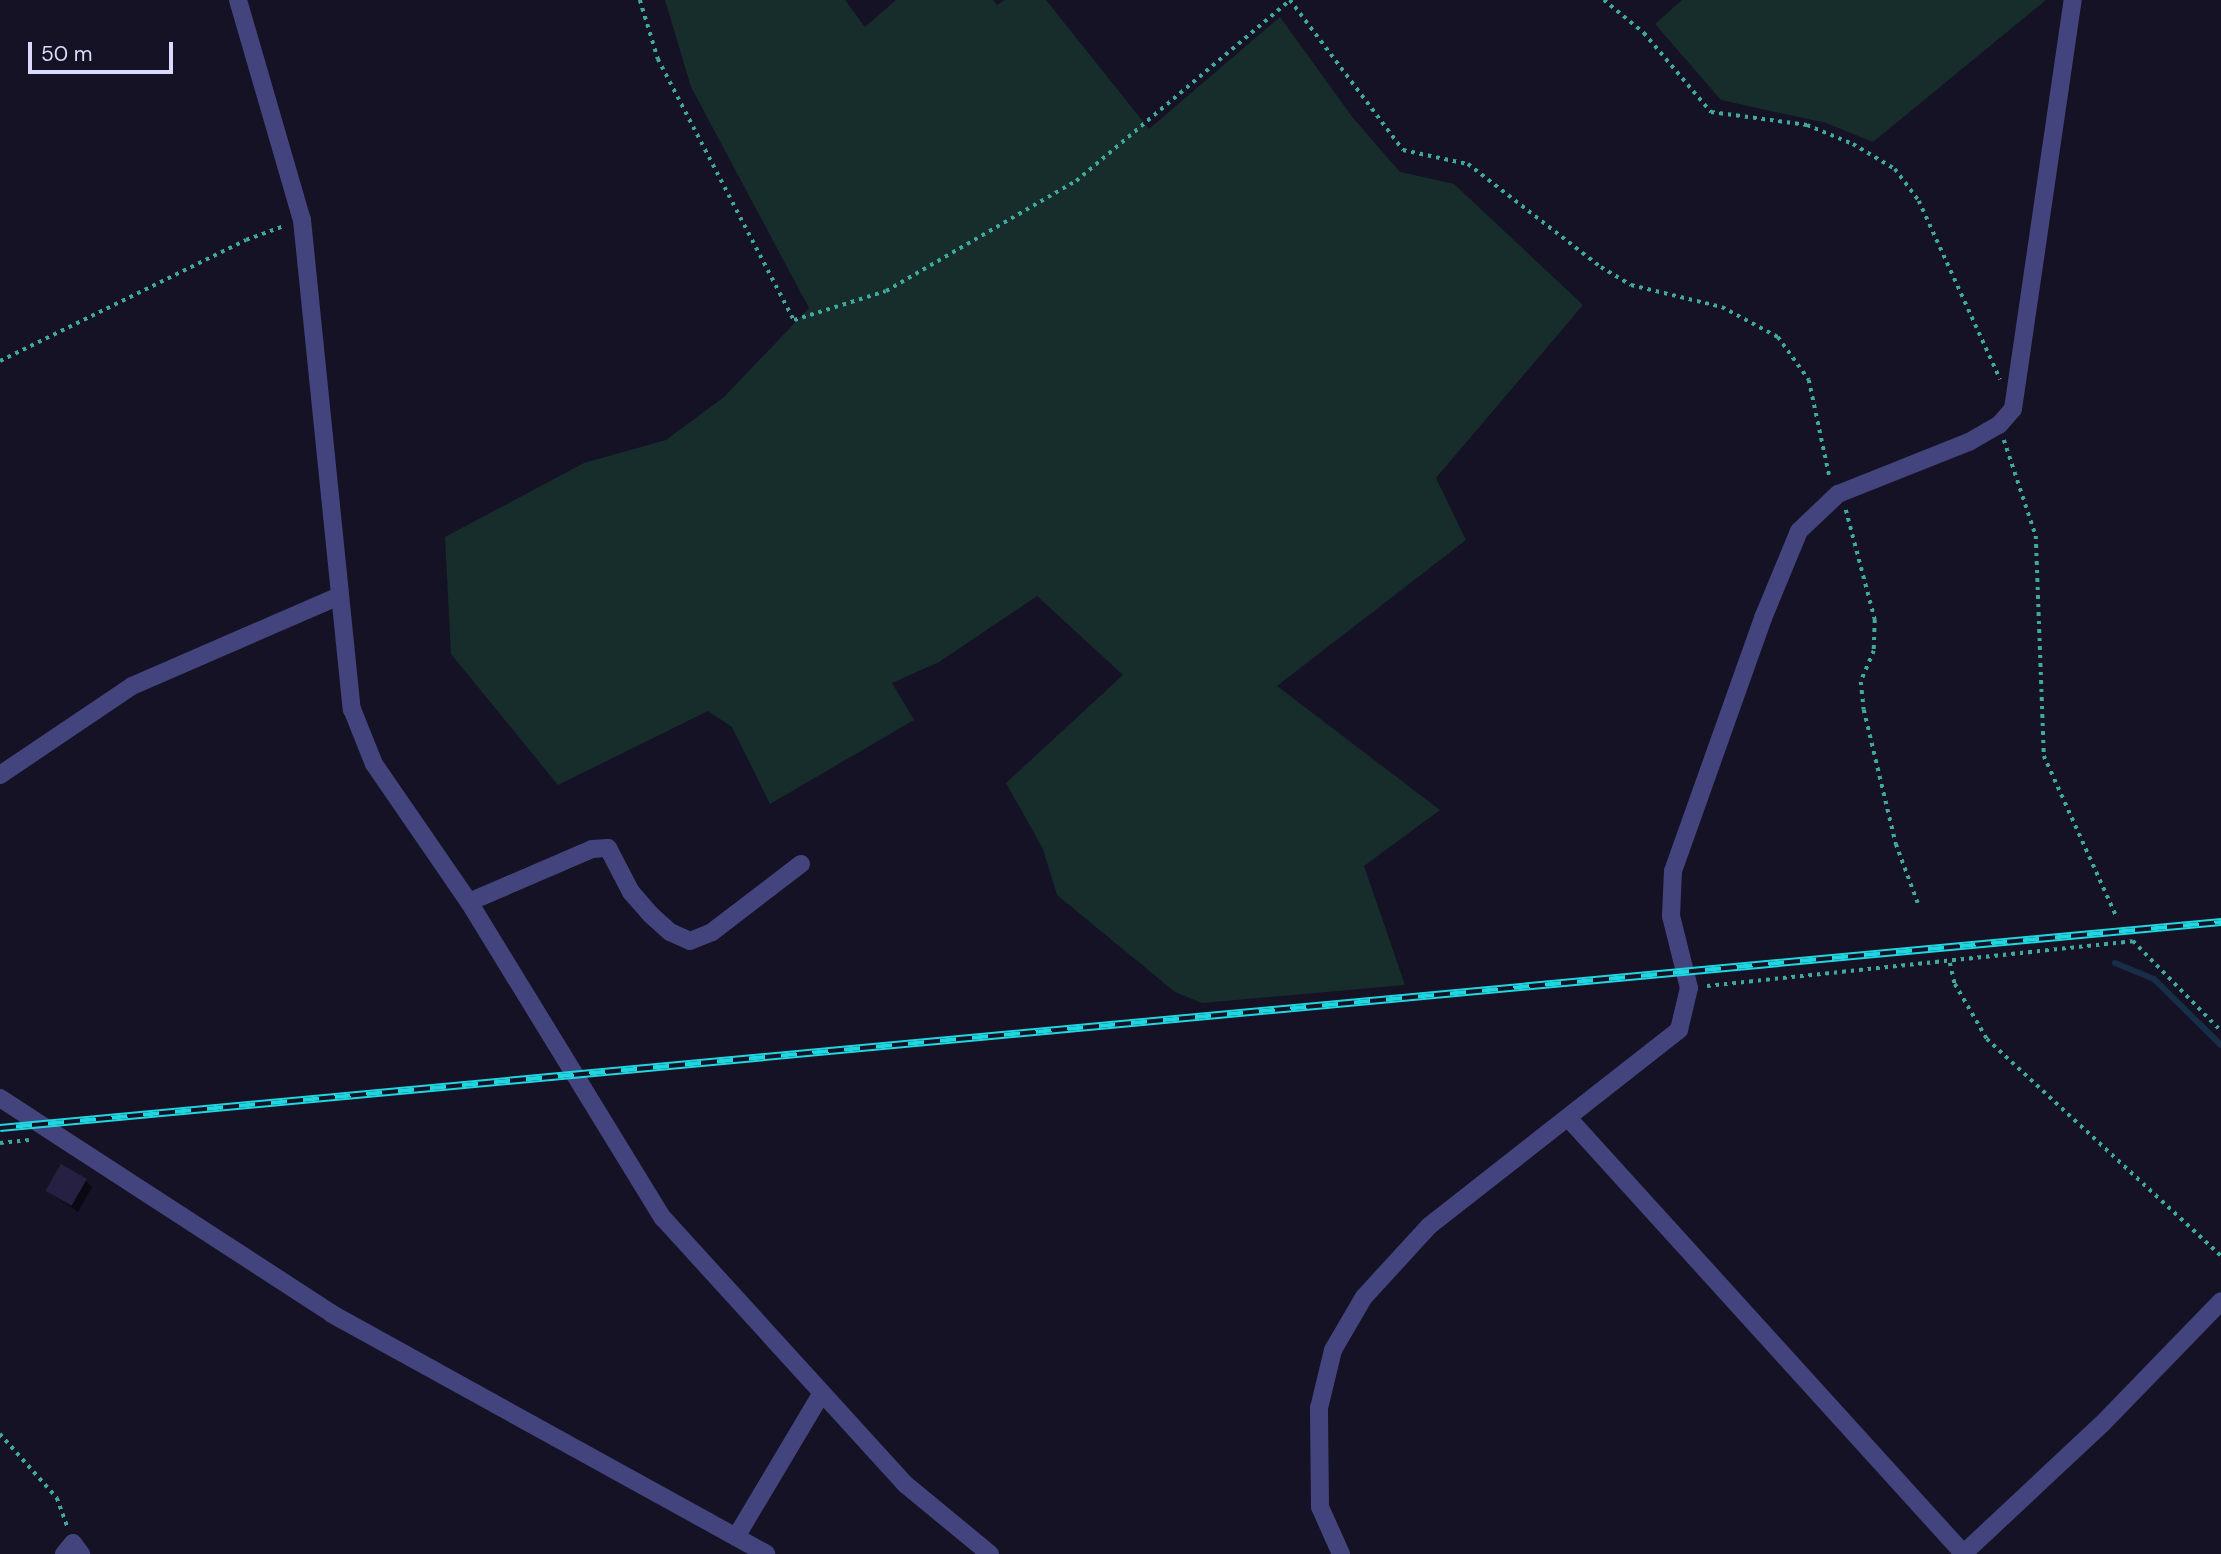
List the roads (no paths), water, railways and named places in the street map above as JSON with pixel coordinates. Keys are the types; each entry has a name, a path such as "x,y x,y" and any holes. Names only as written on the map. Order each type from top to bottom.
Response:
{"street":[{"path":"238,0 302,220 352,709 374,764 470,902 663,1217 905,1484 990,1554"},
{"path":"1341,1554 1321,1507 1319,1408 1333,1350 1364,1297 1429,1226 1570,1120 1679,1030 1689,988 1671,916 1673,871 1763,618 1799,531 1838,494 1969,442 1999,425 2013,409 2073,0"},
{"path":"0,775 132,686 339,596"},
{"path":"470,902 592,849 608,848 631,892 650,914 670,932 690,941 712,932 801,864"},
{"path":"0,1098 332,1314 766,1554"},
{"path":"1570,1120 1964,1554 2102,1424 2221,1301"},
{"path":"736,1537 821,1393"}],"waterway":[{"path":"2115,963 2154,979 2221,1045"}],"railway":[{"path":"0,1128 2221,922"}]}
